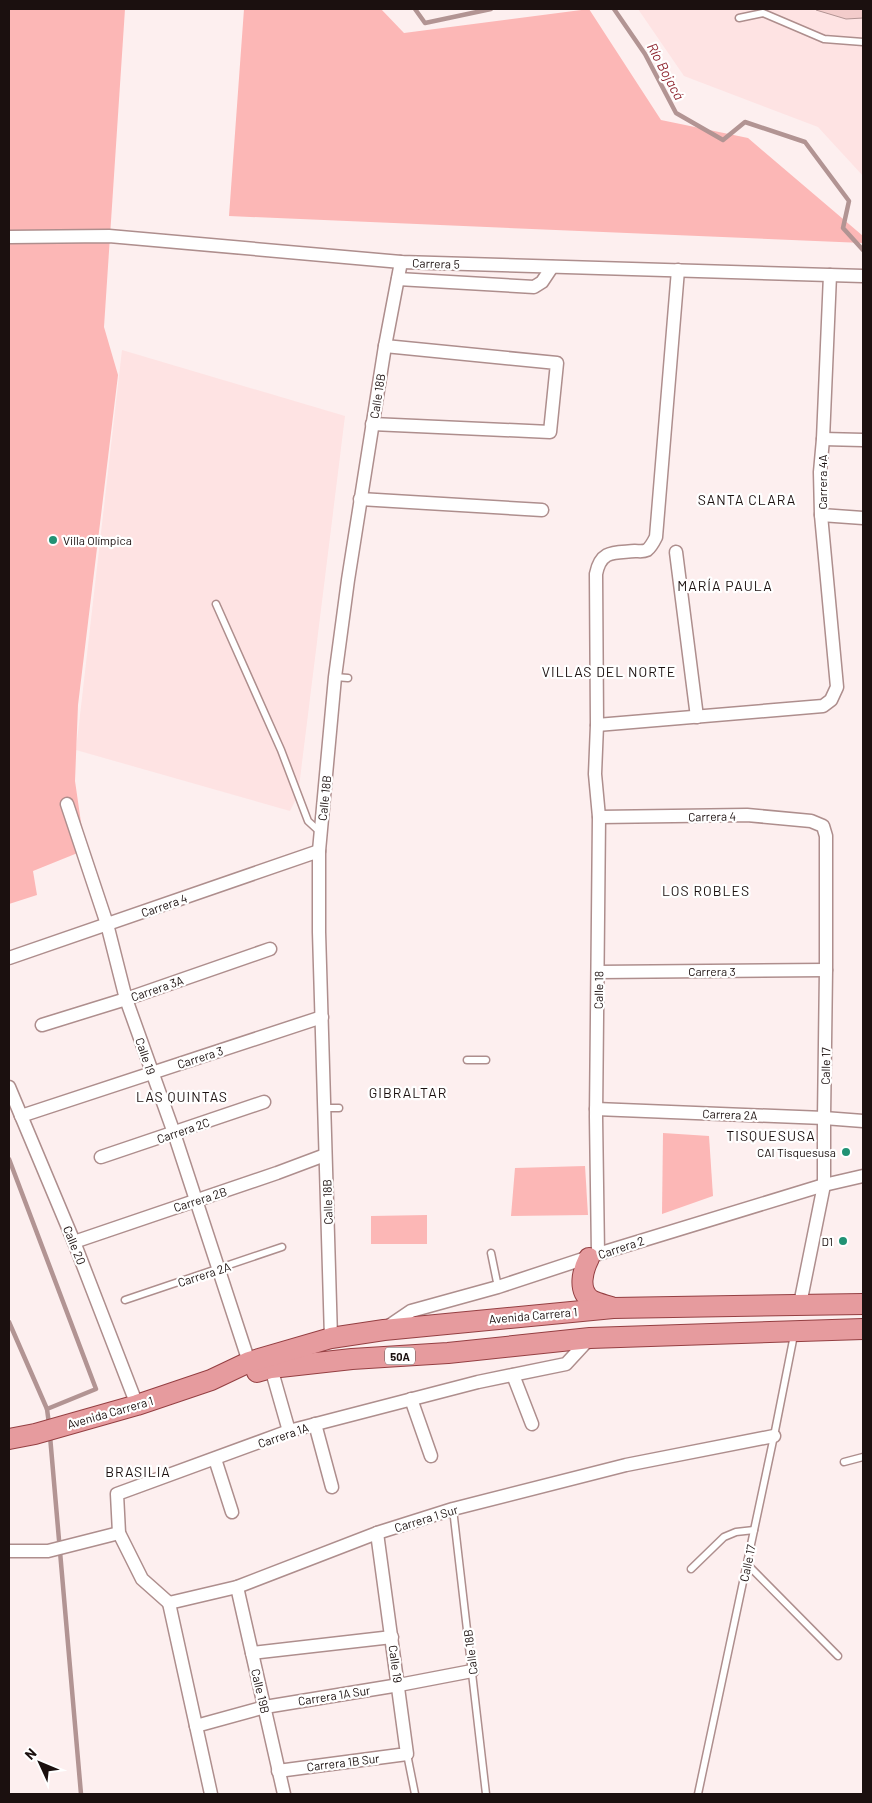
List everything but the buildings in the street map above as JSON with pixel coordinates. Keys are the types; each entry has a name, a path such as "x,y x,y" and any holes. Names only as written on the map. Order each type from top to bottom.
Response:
{"main road":[{"path":"594,1256 582,1277 585,1292 590,1300 613,1308"},
{"name":"Avenida Carrera 1","path":"9,1439 35,1434 137,1405 211,1380 249,1362 331,1338 384,1330 613,1308 863,1304"},
{"path":"481,1349 472,1341 472,1335 474,1331 482,1326 536,1316"},
{"path":"352,1359 384,1330"},
{"name":"Avenida Carrera 1","path":"211,1380 271,1368 352,1359 590,1338 863,1330"}],"street":[{"name":"Carrera 5","path":"9,237 109,236 401,262 863,276"},
{"name":"Calle 18B","path":"331,1338 322,1017 320,832 342,677 348,580 385,346 401,262"},
{"path":"398,279 534,287 542,282 552,267"},
{"name":"Calle 18","path":"594,1256 599,817 595,774 597,725 597,569 603,557 610,553 644,551 649,549 656,537 678,270"},
{"name":"Carrera 4A","path":"830,275 820,472 821,515 863,518"},
{"path":"372,424 550,432 556,362 385,346"},
{"path":"823,439 863,440"},
{"path":"360,499 542,510"},
{"path":"597,725 823,706 831,700 837,687 821,515"},
{"path":"676,552 697,717"},
{"name":"Calle 19","path":"67,804 107,924 126,999 174,1134 249,1362"},
{"name":"Carrera 4","path":"599,817 747,816 812,821 823,826"},
{"name":"Calle 17","path":"800,1304 824,1185 826,836 823,826"},
{"name":"Carrera 4","path":"9,958 319,851"},
{"name":"Carrera 3A","path":"42,1025 126,999 270,949"},
{"name":"Carrera 3","path":"598,972 826,970"},
{"name":"Carrera 3","path":"21,1116 322,1017"},
{"name":"Calle 20","path":"9,1087 74,1242 137,1405"},
{"name":"Carrera 2C","path":"101,1157 174,1134 264,1102"},
{"name":"Carrera 2A","path":"596,1108 863,1121"},
{"name":"Carrera 2B","path":"74,1242 278,1174 326,1155"},
{"name":"Carrera 2","path":"384,1330 412,1311 498,1288 594,1256 824,1185 863,1176"},
{"name":"Carrera 1A","path":"119,1533 117,1494 289,1431 478,1382 566,1364 590,1338"},
{"path":"271,1368 289,1431"},
{"path":"513,1375 532,1424"},
{"path":"411,1399 431,1456"},
{"path":"315,1424 332,1487"},
{"name":"Carrera 1 Sur","path":"169,1603 237,1587 377,1533 453,1509 626,1465 774,1436"},
{"path":"215,1459 232,1512"},
{"path":"9,1551 48,1551 119,1533 142,1579 169,1603 211,1794"},
{"name":"Calle 19","path":"377,1533 407,1754"},
{"name":"Calle 19B","path":"237,1587 284,1794"},
{"path":"252,1653 392,1637"},
{"name":"Carrera 1A Sur","path":"196,1726 265,1706 399,1685 472,1670"},
{"name":"Carrera 1B Sur","path":"278,1771 407,1754"}],"lane":[{"path":"739,18 763,13 824,39 863,42"},
{"path":"216,604 281,750 308,821 320,832"},
{"path":"467,1060 486,1060"},
{"path":"324,1108 339,1108"},
{"name":"Carrera 2A","path":"125,1300 282,1247"},
{"path":"491,1253 498,1288"},
{"name":"Calle 17","path":"698,1794 774,1436 794,1331"},
{"path":"844,1462 863,1458"},
{"name":"Calle 18B","path":"453,1509 486,1794"},
{"path":"691,1568 724,1537 736,1532 754,1530"},
{"path":"747,1564 838,1656"},
{"name":"Calle 19","path":"407,1754 415,1794"}],"shaded area":[{"name":"Villa Olímpica","path":"9,9 125,9 104,327 118,375 78,705 75,781 85,850 33,871 37,895 9,904"},
{"path":"244,9 381,9 404,33 589,9 661,120 748,138 863,236 863,243 229,216"},
{"path":"638,9 863,9 863,176 818,127 684,76"},
{"path":"815,9 863,9 863,18 846,19"},
{"path":"122,350 345,416 298,795 290,811 76,750"},
{"path":"663,1133 709,1136 713,1196 662,1214"},
{"path":"585,1166 588,1215 511,1216 515,1168"},
{"path":"427,1215 427,1244 371,1244 371,1216"}],"waterway":[{"name":"Río Bojacá","path":"415,9 425,23 491,9"},
{"name":"Río Bojacá","path":"614,9 645,54 676,113 723,140 745,122 805,142 849,201 843,228 863,250"},
{"path":"9,1159 96,1389 47,1409 49,1424"},
{"path":"9,1322 47,1409"},
{"path":"50,1436 81,1794"}],"place":[{"name":"Villa Olímpica","path":"53,540"},
{"name":"CAI Tisquesusa","path":"846,1152"},
{"name":"D1","path":"843,1241"}],"district":[{"name":"SANTA CLARA","path":"747,499"},
{"name":"MARÍA PAULA","path":"725,585"},
{"name":"VILLAS DEL NORTE","path":"609,671"},
{"name":"LOS ROBLES","path":"706,890"},
{"name":"GIBRALTAR","path":"408,1092"},
{"name":"LAS QUINTAS","path":"182,1096"},
{"name":"TISQUESUSA","path":"771,1135"},
{"name":"BRASILIA","path":"138,1471"}]}
